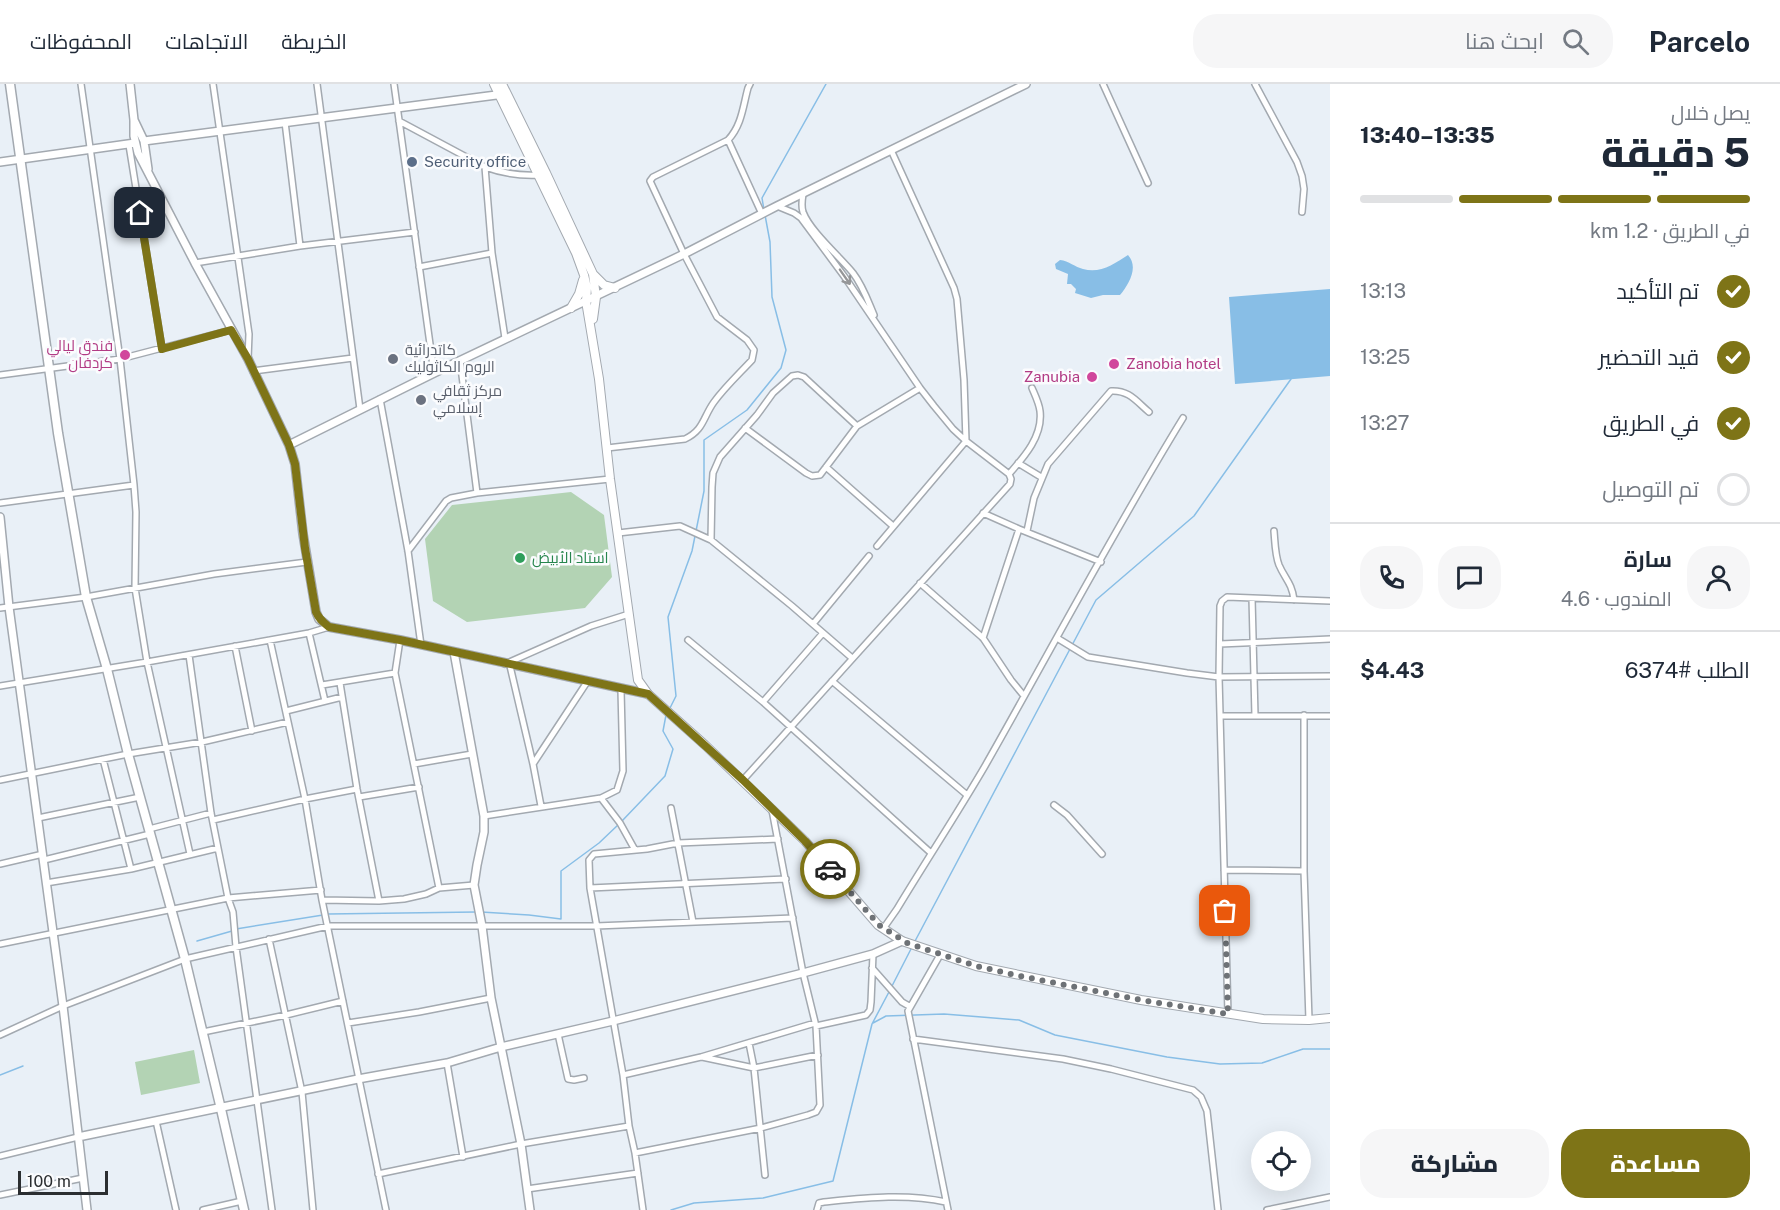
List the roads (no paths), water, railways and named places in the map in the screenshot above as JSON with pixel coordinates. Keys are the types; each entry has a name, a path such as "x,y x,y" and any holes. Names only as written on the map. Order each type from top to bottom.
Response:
{"main road":[{"path":"10,84 67,494 86,597 185,959 243,1206"},
{"path":"494,84 503,94 579,241 596,297 591,327"},
{"path":"502,84 503,94 576,253 589,275 604,285 615,288"},
{"path":"589,275 586,302 628,614 638,680 648,694 772,808 805,841 883,929 904,942 976,966 1141,1000 1263,1019 1330,1018"},
{"path":"571,308 589,275"}],"street":[{"path":"81,84 120,359 134,484 135,588 147,662 190,855"},
{"path":"130,84 134,120 132,144 162,349"},
{"path":"213,84 249,334 248,359"},
{"path":"317,84 360,408"},
{"path":"394,84 434,373"},
{"path":"607,448 686,439 692,436 699,430 711,405 752,360 754,350 747,340 717,317 650,181 653,177 728,140 736,132 750,84"},
{"path":"289,445 380,398 615,288 1026,84"},
{"path":"1103,84 1148,183"},
{"path":"1255,84 1297,162 1304,189 1302,212"},
{"path":"144,141 503,94"},
{"path":"134,120 144,141 147,169"},
{"path":"399,121 485,167 513,176 539,175"},
{"path":"285,122 300,246"},
{"path":"728,140 762,214"},
{"path":"0,162 132,144"},
{"path":"132,144 248,359 289,445 295,464 307,562 316,612 319,619 329,627"},
{"path":"878,546 966,441 964,380 957,299 891,150"},
{"path":"485,167 492,253 505,338"},
{"path":"802,194 805,217 858,281 877,325"},
{"path":"743,780 1010,484 1011,479 1009,474 953,429 920,388 844,276 801,218 777,206"},
{"path":"195,263 300,246 414,232"},
{"path":"419,267 492,253"},
{"path":"0,375 120,359 231,330"},
{"path":"254,371 353,358"},
{"path":"460,360 477,493"},
{"path":"711,540 713,472 720,457 773,393 792,376 804,377 857,426"},
{"path":"1009,474 1030,448 1039,427 1040,411 1032,387"},
{"path":"745,428 806,473 813,476 820,475 857,426 920,388"},
{"path":"1027,531 1034,498 1048,464 1111,391 1121,391 1130,395 1149,412"},
{"path":"380,398 408,550 421,645"},
{"path":"883,929 967,795 1101,562 1134,499 1183,418"},
{"path":"1018,464 1041,477"},
{"path":"826,467 893,526"},
{"path":"408,550 446,501 451,498 477,493 610,479"},
{"path":"0,503 134,484"},
{"path":"983,513 1101,562"},
{"path":"0,518 9,607 63,1006 87,1210"},
{"path":"618,533 680,526 711,540 852,658"},
{"path":"983,638 1019,529"},
{"path":"1274,531 1277,559 1288,580 1294,600"},
{"path":"813,624 869,555"},
{"path":"0,608 86,597 214,574 307,562"},
{"path":"920,583 983,638 1024,696"},
{"path":"1228,1014 1219,677 1220,606 1227,597 1330,601"},
{"path":"1252,598 1255,716"},
{"path":"507,665 591,626 628,614"},
{"path":"0,686 189,655 309,633 329,627 400,640 621,690 648,694"},
{"path":"309,633 325,701"},
{"path":"763,702 823,633"},
{"path":"1057,638 1088,657 1096,659 1219,677 1330,676"},
{"path":"1220,644 1330,639"},
{"path":"270,640 305,799 323,903 386,1210"},
{"path":"400,640 395,673 439,888"},
{"path":"688,640 763,702 931,853"},
{"path":"235,646 252,731"},
{"path":"453,652 484,816 484,832 474,885 482,924 491,998 521,1144 530,1210"},
{"path":"189,655 211,813 235,925 236,947 272,1210"},
{"path":"507,665 533,764 541,806"},
{"path":"322,685 395,673"},
{"path":"832,681 967,795"},
{"path":"533,764 587,682"},
{"path":"339,683 379,901"},
{"path":"484,816 601,798 617,790 623,771 621,690"},
{"path":"286,711 342,697"},
{"path":"1304,715 1304,870 1308,1020"},
{"path":"1220,716 1330,716"},
{"path":"0,780 128,754 202,742 288,722"},
{"path":"414,764 472,754"},
{"path":"103,759 131,869"},
{"path":"359,797 419,787"},
{"path":"213,820 357,789"},
{"path":"38,818 140,797"},
{"path":"601,798 635,850"},
{"path":"1054,805 1067,815 1102,854"},
{"path":"671,808 693,922"},
{"path":"635,1153 761,1128 816,1112 820,1105 815,1025 772,808"},
{"path":"0,864 124,840 211,813"},
{"path":"643,1208 623,1075 590,888 589,860 594,855 678,843 778,839"},
{"path":"46,884 131,869 218,848"},
{"path":"1224,870 1304,870"},
{"path":"590,888 786,879"},
{"path":"323,903 415,897 439,888 474,885"},
{"path":"0,945 228,898 321,890"},
{"path":"0,1035 63,1006 185,959 328,926 482,924 596,926 793,918"},
{"path":"269,939 302,1092 313,1210"},
{"path":"0,1156 78,1137 358,1079 447,1063 501,1047 803,973 873,954 904,942"},
{"path":"623,1075 701,1057 815,1025 866,1015 870,1010 871,1002 873,954"},
{"path":"940,954 909,1008 909,1020 948,1210"},
{"path":"872,968 909,1008"},
{"path":"348,1023 491,998"},
{"path":"203,1032 343,1001"},
{"path":"558,1034 568,1079 584,1078"},
{"path":"913,1039 1063,1059 1193,1090 1201,1097 1206,1111 1218,1210"},
{"path":"749,1043 754,1068 765,1174"},
{"path":"701,1057 754,1068 818,1055"},
{"path":"447,1063 463,1157"},
{"path":"156,1121 176,1210"},
{"path":"378,1174 521,1144 629,1126"},
{"path":"527,1189 638,1173"},
{"path":"0,1195 83,1178"},
{"path":"817,1210 819,1203 880,1197 926,1197 946,1202"},
{"path":"1267,1210 1330,1197"},
{"path":"1305,1202 1306,1210"},
{"path":"203,1210 243,1206"}],"water":[{"path":"1128,255 1133,265 1132,275 1120,295 1091,298 1075,293 1076,289 1071,284 1067,284 1068,274 1056,269 1055,264 1060,260 1083,269 1095,270 1107,267"},
{"path":"1330,289 1330,376 1235,384 1229,297"}],"waterway":[{"path":"764,210 762,198 826,84"},
{"path":"696,531 704,491 704,440 747,410 781,368 786,350 772,297 770,242 765,215"},
{"path":"914,943 1096,600 1194,516 1291,379"},
{"path":"670,708 676,696 668,617 692,551 695,536"},
{"path":"622,821 665,776 673,749 663,731 666,715"},
{"path":"481,912 561,919 561,871 599,843 619,824"},
{"path":"328,914 476,912"},
{"path":"236,929 323,915"},
{"path":"197,941 232,931"},
{"path":"892,986 912,947"},
{"path":"671,1210 694,1203 763,1198 833,1181 872,1024 890,990"},
{"path":"873,1023 886,1016 944,1014 1019,1020 1055,1035 1167,1057 1220,1064 1262,1063 1303,1049 1330,1049"},
{"path":"0,1075 23,1066"}],"place":[{"name":"Security office","path":"412,162"},
{"name":"فندق ليالي كردفان","path":"125,355"},
{"name":"كاتدرائية الروم الكاثوليك","path":"393,359"},
{"name":"Zanobia hotel","path":"1114,364"},
{"name":"Zanubia","path":"1092,377"},
{"name":"مركز ثقافي إسلامي","path":"421,400"},
{"name":"استاد الأبيض","path":"520,558"}]}
